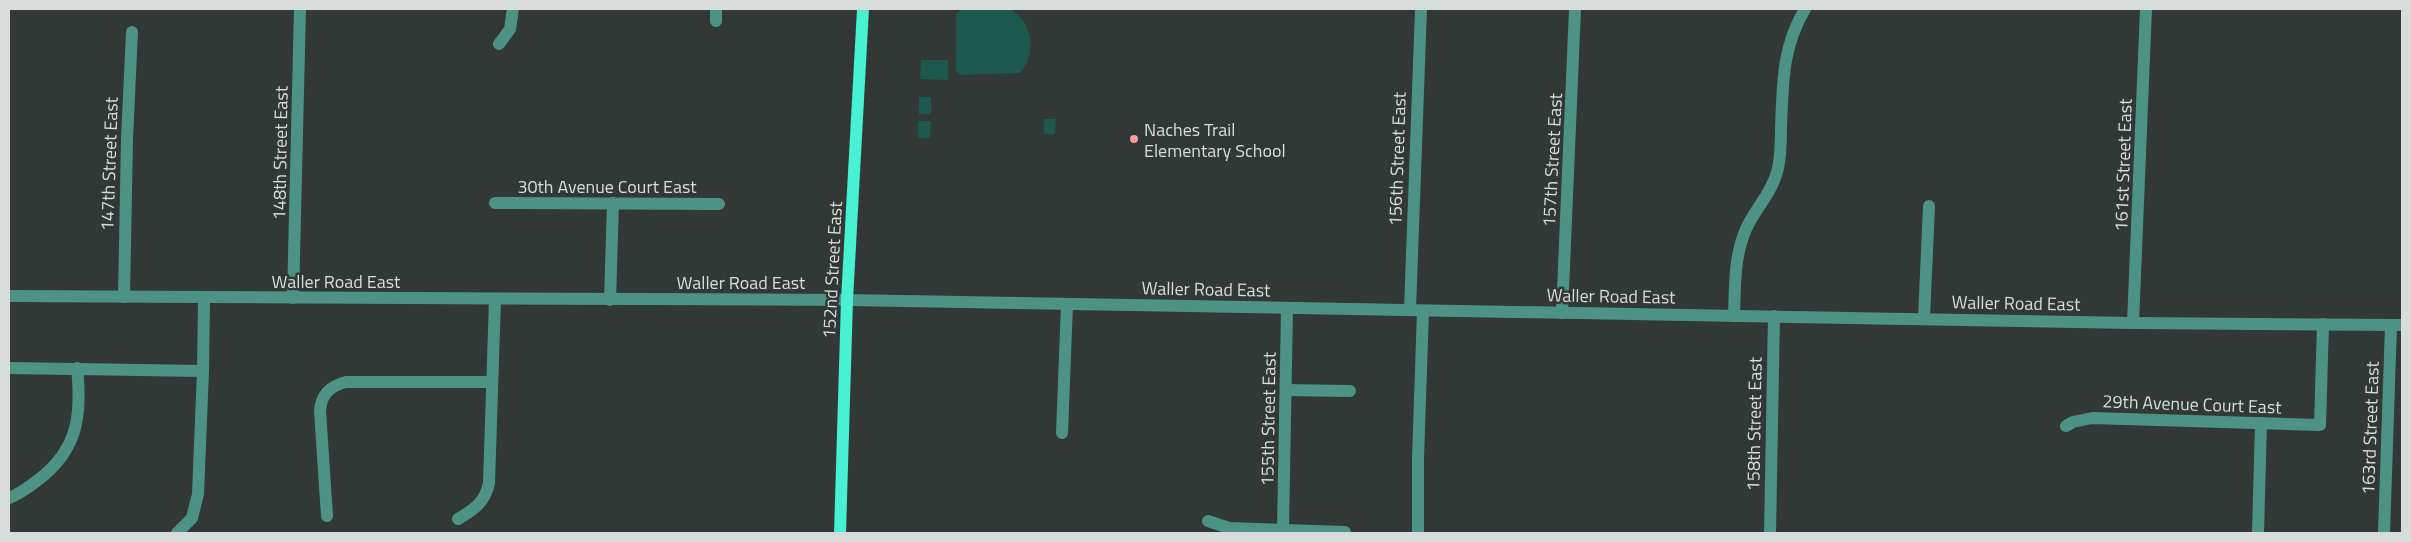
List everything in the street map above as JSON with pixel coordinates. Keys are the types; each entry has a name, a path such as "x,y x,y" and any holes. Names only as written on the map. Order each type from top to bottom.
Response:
{"main road":[{"name":"152nd Street East","path":"840,533 847,300 863,9"}],"street":[{"name":"148th Street East","path":"293,298 300,9"},
{"path":"500,44 510,29 513,9"},
{"name":"156th Street East","path":"1418,533 1416,310 1421,9"},
{"name":"157th Street East","path":"1562,314 1576,9"},
{"path":"1734,316 1737,258 1747,228 1766,196 1776,173 1781,145 1786,54 1796,24 1805,9"},
{"name":"161st Street East","path":"2133,323 2146,9"},
{"name":"147th Street East","path":"124,298 127,139 132,32"},
{"name":"30th Avenue Court East","path":"495,202 719,204"},
{"path":"610,300 613,203"},
{"path":"1924,318 1928,206"},
{"name":"Waller Road East","path":"9,296 204,299 847,300 1562,314 2397,325"},
{"path":"177,533 192,518 198,494 204,299"},
{"path":"458,519 477,507 487,494 490,482 495,299"},
{"path":"1062,433 1067,304"},
{"name":"155th Street East","path":"1283,530 1287,308"},
{"name":"158th Street East","path":"1770,533 1774,316"},
{"name":"29th Avenue Court East","path":"2066,426 2073,422 2092,418 2320,425 2323,324"},
{"name":"163rd Street East","path":"2384,533 2397,325"},
{"path":"9,368 203,371"},
{"path":"9,498 43,476 57,464 68,448 76,429 77,368"},
{"path":"327,516 320,411 322,400 332,386 346,382 492,382"},
{"path":"1286,390 1350,391"},
{"path":"2258,533 2261,423"},
{"path":"1208,521 1229,528 1345,532"}],"green space":[{"path":"961,9 1009,9 1017,14 1028,29 1030,38 1029,57 1020,73 960,75 956,71 956,14"},
{"path":"921,60 948,60 948,80 920,79"},
{"path":"919,97 931,97 931,114 919,114"},
{"path":"1044,119 1056,119 1055,134 1044,134"},
{"path":"918,121 931,121 930,138 918,138"}],"place":[{"name":"Naches Trail Elementary School","path":"1134,139"}]}
